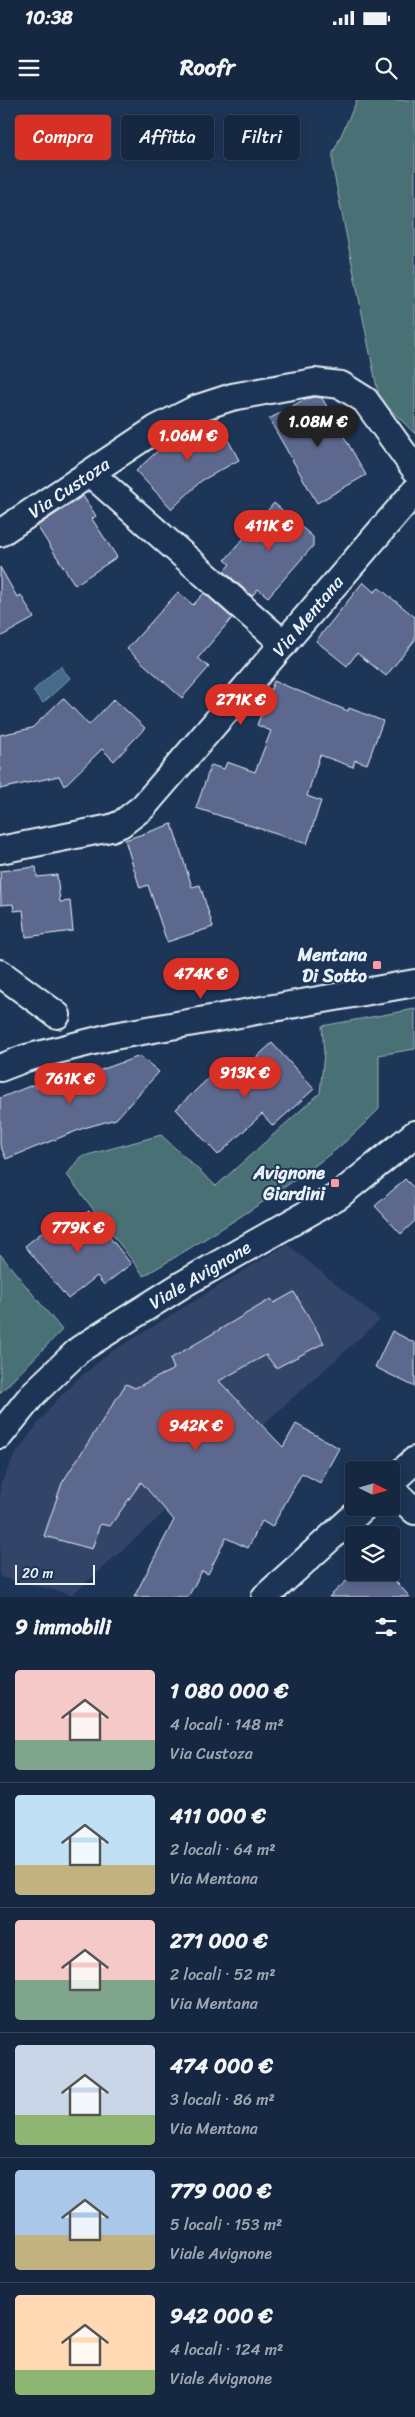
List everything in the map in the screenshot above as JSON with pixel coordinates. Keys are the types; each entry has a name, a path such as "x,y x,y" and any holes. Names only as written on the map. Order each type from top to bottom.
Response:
{"street":[{"name":"Via Custoza","path":"0,533 185,413 232,397 294,385 324,382 345,387 365,400 415,469"},
{"path":"90,474 284,644"},
{"name":"Via Mentana","path":"0,850 91,834 111,828 143,807 415,491"},
{"path":"0,973 57,1015"},
{"path":"0,1068 26,1058 114,1036 415,983"},
{"name":"Viale Avignone","path":"0,1435 33,1394 80,1349 178,1287 338,1196 415,1134"},
{"path":"400,1474 415,1460"},
{"path":"400,1497 415,1511"},
{"path":"265,1597 354,1516"}],"shaded area":[{"path":"60,666 70,678 43,703 33,691"},
{"path":"287,1244 380,1320 72,1595 0,1577 0,1485 14,1456 51,1406 79,1378 111,1352"}],"green space":[{"path":"357,100 415,100 415,434 379,398 333,169 333,153"},
{"path":"415,1009 415,1049 379,1055 379,1109 364,1124 338,1148 291,1183 144,1276 67,1175 80,1157 161,1135 216,1186 320,1093 324,1053 322,1026"},
{"path":"0,1254 62,1330 0,1393"}],"building":[{"path":"322,398 366,475 317,503 269,419 305,399"},
{"path":"216,418 239,460 201,481 172,509 136,471 167,442 204,422"},
{"path":"83,496 96,516 92,519 117,557 75,585 37,526"},
{"path":"274,503 313,537 313,546 268,597 258,589 252,596 224,571 230,564 225,560"},
{"path":"0,567 17,597 21,595 34,618 0,637"},
{"path":"363,582 374,592 379,588 415,617 415,640 386,676 357,653 347,666 316,641"},
{"path":"178,592 193,605 204,593 232,618 198,658 209,667 182,698 127,649"},
{"path":"274,681 348,711 349,708 383,721 367,764 355,760 353,767 320,755 307,796 321,801 307,844 196,808 211,765 224,769 227,762 255,772 271,731 257,725"},
{"path":"63,698 89,725 114,699 145,728 114,761 102,749 64,786 59,776 0,789 0,735 32,728"},
{"path":"172,824 192,887 200,885 213,927 167,942 148,885 140,888 125,840"},
{"path":"36,867 37,877 57,875 60,902 70,901 73,931 26,937 23,910 14,911 13,904 1,905 0,871"},
{"path":"272,1043 314,1089 273,1126 262,1114 218,1155 176,1109 214,1073 225,1086"},
{"path":"140,1056 159,1072 116,1119 84,1128 6,1159 0,1145 0,1098 35,1084 36,1088 93,1068 95,1072"},
{"path":"405,1179 415,1189 415,1221 401,1234 375,1206"},
{"path":"89,1211 131,1264 104,1285 97,1276 68,1299 25,1246 59,1219 67,1229"},
{"path":"294,1292 324,1343 276,1368 266,1355 219,1381 283,1447 296,1424 339,1448 320,1483 302,1473 272,1527 262,1521 248,1548 226,1538 208,1574 202,1571 188,1597 134,1597 174,1520 141,1482 110,1526 100,1524 92,1549 44,1536 62,1483 126,1384 135,1388 174,1369 170,1359 271,1299 274,1303"},
{"path":"392,1331 415,1343 415,1387 375,1367"},
{"path":"346,1581 395,1581 410,1597 329,1597"}],"place":[{"name":"Mentana Di Sotto","path":"377,965"},
{"name":"Avignone Giardini","path":"335,1183"}]}
